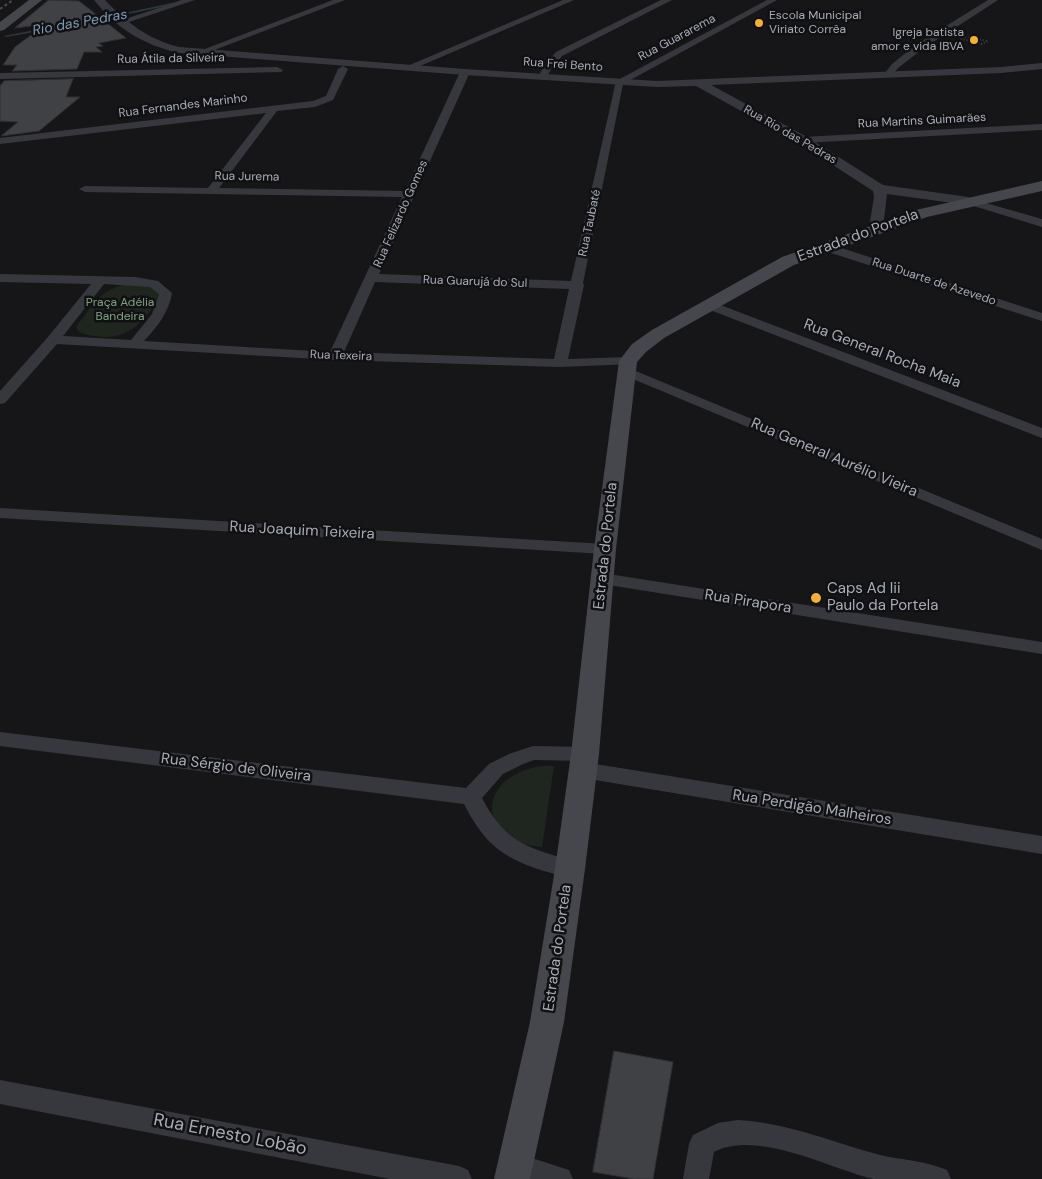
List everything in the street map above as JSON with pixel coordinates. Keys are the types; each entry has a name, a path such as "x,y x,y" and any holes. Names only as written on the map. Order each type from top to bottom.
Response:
{"main road":[{"path":"0,28 36,0"},
{"name":"Estrada do Portela","path":"514,1172 547,1022 570,869 584,762 605,549 627,366 639,348 658,334 788,261 922,213 1042,186"}],"street":[{"name":"Rua Frei Bento","path":"99,0 116,19 145,40 162,46 201,52 344,66 410,68 619,83 700,84 1001,70 1042,66"},
{"path":"116,19 191,0"},
{"path":"201,52 341,0"},
{"path":"410,68 570,0"},
{"path":"542,77 559,54 668,0"},
{"name":"Rua Guararema","path":"619,83 773,0"},
{"path":"888,75 895,65 994,0"},
{"path":"264,70 275,58"},
{"path":"895,65 922,74"},
{"name":"Rua Átila da Silveira","path":"0,76 264,70 344,66"},
{"name":"Rua Fernandes Marinho","path":"0,141 324,102 330,98 344,66"},
{"name":"Rua Felizardo Gomes","path":"335,356 465,72"},
{"name":"Rua Taubaté","path":"560,363 578,285 619,83"},
{"name":"Rua Rio das Pedras","path":"700,84 803,140 878,189 968,202"},
{"path":"211,191 274,109"},
{"name":"Rua Martins Guimarães","path":"803,140 1042,127"},
{"name":"Rua Jurema","path":"85,189 409,194"},
{"path":"876,228 881,197 878,189"},
{"path":"968,202 1042,224"},
{"name":"Rua Duarte de Azevedo","path":"826,247 1042,317"},
{"path":"0,278 101,280 154,284 166,293 165,301 159,313 134,345"},
{"name":"Rua Guarujá do Sul","path":"372,278 578,285"},
{"path":"0,400 53,340 101,280"},
{"name":"Rua General Rocha Maia","path":"710,305 1042,433"},
{"name":"Rua Texeira","path":"53,340 335,356 627,366"},
{"name":"Rua General Aurélio Vieira","path":"627,366 1042,545"},
{"name":"Rua Joaquim Teixeira","path":"0,513 605,549"},
{"name":"Rua Pirapora","path":"602,579 1042,648"},
{"name":"Rua Sérgio de Oliveira","path":"0,739 471,797"},
{"path":"570,869 529,859 512,850 496,838 482,820 471,797 496,769 533,753 584,762"},
{"name":"Rua Perdigão Malheiros","path":"584,762 1042,845"},
{"name":"Rua Ernesto Lobão","path":"0,1092 459,1179"},
{"path":"696,1179 702,1144 710,1137 722,1133 744,1132 784,1138 875,1166 938,1179"},
{"path":"514,1172 560,1179"}],"path":[{"path":"965,37 988,41 982,44 961,39 965,37"}],"green space":[{"name":"Praça Adélia Bandeira","path":"130,284 150,286 160,293 154,306 138,325 118,335 106,337 79,332 76,327 98,299 111,290"},
{"path":"542,766 554,766 542,847 521,843 505,834 496,822 492,809 495,795 504,782 520,772"}],"building":[{"path":"49,0 79,1 126,38 99,43 103,46 96,47 102,52 84,52 77,69 12,71 17,65 3,65 15,47 46,24 15,28"},
{"path":"73,79 66,97 80,97 39,131 1,136 18,122 0,121 0,86 4,81"},
{"path":"614,1051 673,1062 653,1179 634,1179 593,1172"}],"waterway":[{"name":"Rio das Pedras","path":"94,20 177,3 183,0"},
{"name":"Rio das Pedras","path":"6,36 45,29"}],"railway":[{"path":"0,9 13,0"}],"place":[{"name":"Escola Municipal Viriato Corrêa","path":"759,23"},
{"name":"Igreja batista amor e vida IBVA","path":"974,40"},
{"name":"Caps Ad Iii Paulo da Portela","path":"816,598"}]}
